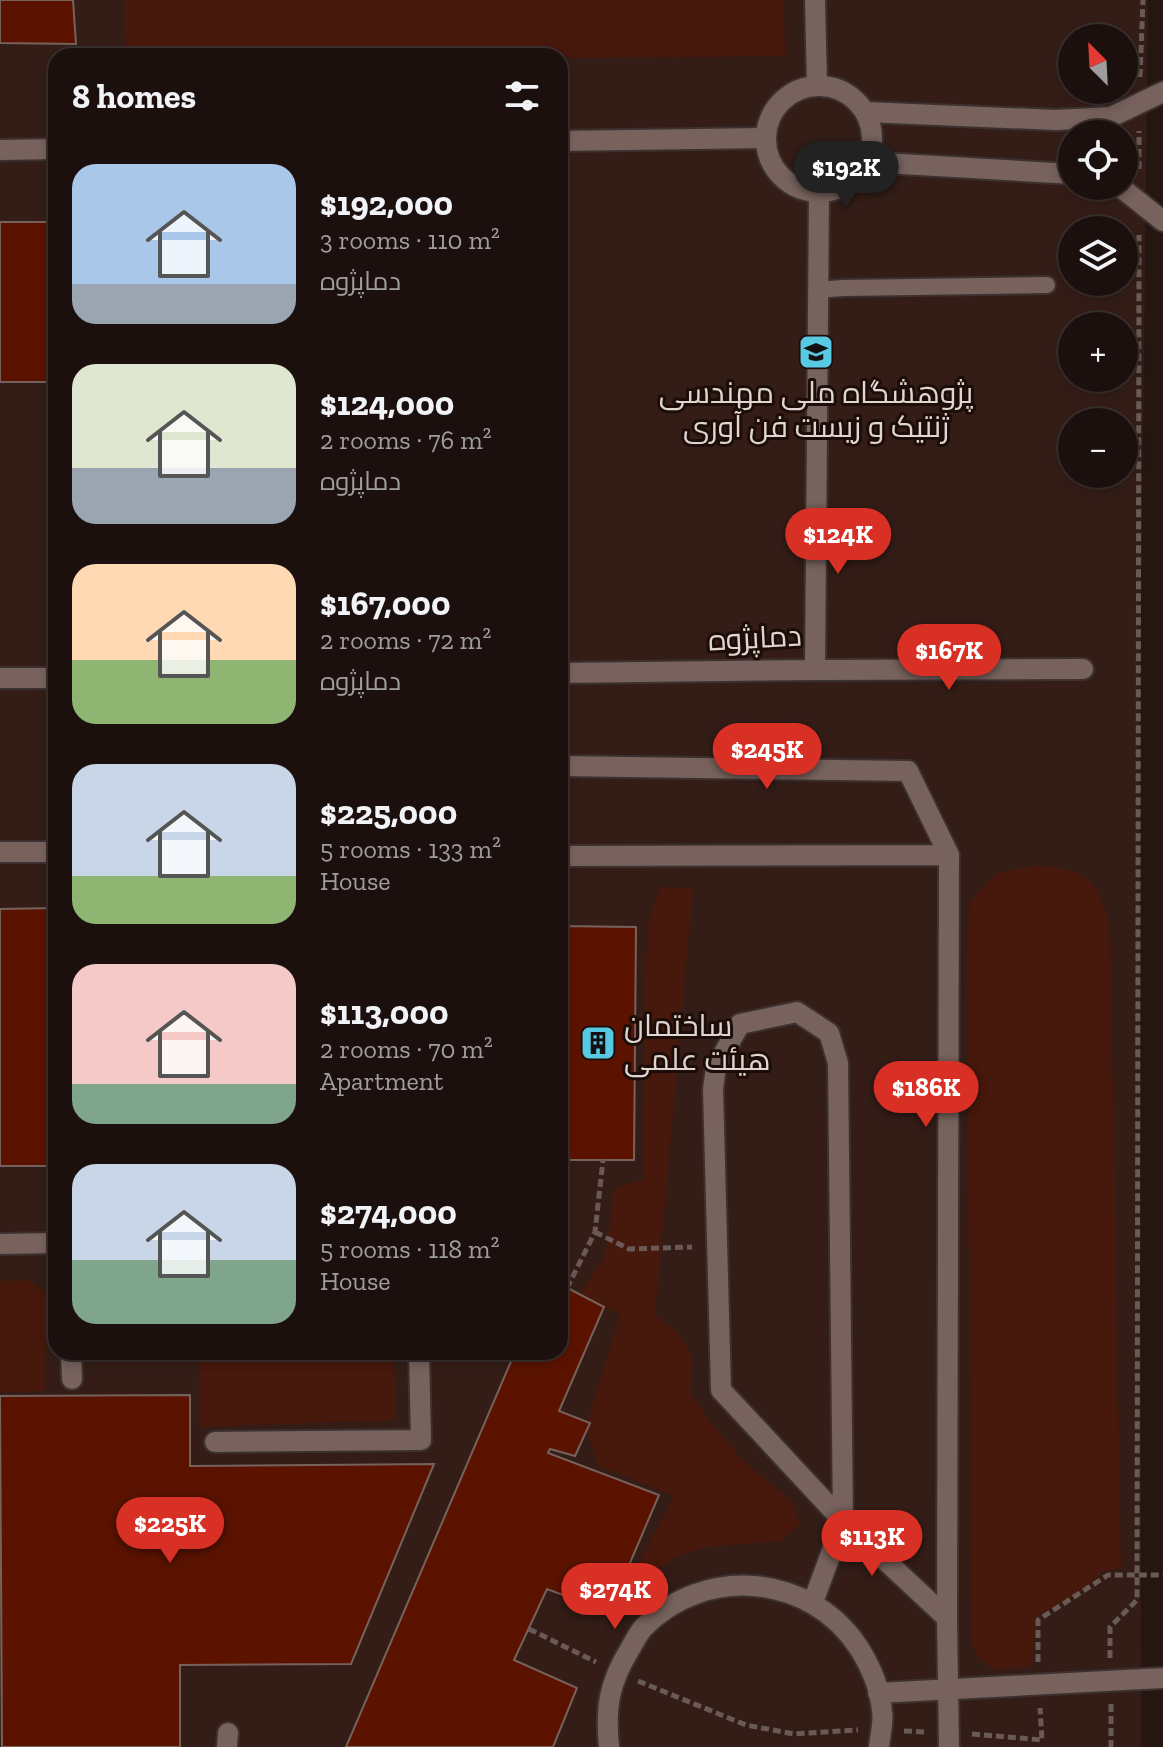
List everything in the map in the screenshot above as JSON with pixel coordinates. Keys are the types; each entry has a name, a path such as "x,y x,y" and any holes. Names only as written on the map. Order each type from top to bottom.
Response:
{"street":[{"path":"815,0 817,85"},
{"path":"817,85 836,88 853,97 865,112 872,128 872,146 867,162 855,178 839,189 819,192 801,189 785,180 773,166 766,149 766,138 771,113 783,98 799,89 817,85"},
{"path":"865,112 1056,120 1111,117 1163,92"},
{"path":"568,141 766,138"},
{"path":"0,150 48,149"},
{"path":"867,162 1058,173"},
{"name":"دماپژوه","path":"568,673 815,670 819,192"},
{"path":"1139,201 1163,221"},
{"path":"815,670 1083,669"},
{"path":"0,678 48,678"},
{"path":"568,766 908,771 949,855 949,1740"},
{"path":"0,852 48,852"},
{"path":"568,856 949,855"},
{"path":"813,1602 843,1521 838,1063 829,1033 797,1012 740,1024 716,1067 713,1089 721,1390 843,1521 947,1618"},
{"path":"0,1244 48,1243"},
{"path":"71,1360 72,1379"},
{"path":"215,1442 421,1440 419,1360"},
{"path":"609,1747 606,1713 616,1671 642,1629 679,1601 723,1586 769,1586 813,1602 848,1630 872,1668 883,1711 880,1739"},
{"path":"878,1693 1163,1678"}],"lane":[{"path":"817,290 1047,285"}],"path":[{"path":"1136,1575 1139,105 1143,0"},
{"path":"568,1286 595,1232 603,1160"},
{"path":"595,1232 629,1249 693,1247"},
{"path":"529,1629 616,1671 746,1725 794,1734 1042,1744 1038,1620 1108,1575 1163,1575"}],"shaded area":[{"path":"0,0 1148,0 1140,704 1141,1747 0,1747"},
{"path":"125,0 784,0 785,56 568,58 568,48 126,48"},
{"path":"1036,865 1066,870 1085,878 1099,894 1110,923 1121,1568 1102,1571 1084,1591 1036,1616 1032,1666 996,1669 984,1662 971,1645 967,954 970,901 997,873"},
{"path":"660,887 693,888 655,1315 677,1332 692,1354 690,1393 708,1419 744,1462 790,1499 800,1523 781,1541 707,1547 677,1556 623,1593 674,1496 597,1465 586,1426 620,1314 578,1297 605,1257 615,1187 643,1180 646,961 649,919"},
{"path":"26,1280 48,1293 45,1391 0,1392 0,1281"},
{"path":"199,1360 394,1360 395,1420 199,1427"}],"building":[{"path":"0,0 73,0 76,44 0,43"},
{"path":"0,222 48,222 48,382 0,382"},
{"path":"48,908 48,1166 0,1166 0,909"},
{"name":"ساختمان هیئت علمی","path":"568,926 636,927 634,1160 568,1160"},
{"path":"568,1288 604,1307 559,1411 590,1423 575,1456 550,1449 548,1453 659,1495 609,1612 547,1589 514,1660 577,1688 553,1747 346,1747 512,1360 568,1360"},
{"path":"190,1395 190,1466 434,1464 351,1664 180,1665 180,1747 2,1747 0,1396"}],"place":[{"name":"پژوهشگاه ملی مهندسی ژنتیک و زیست فن آوری","path":"816,352"},
{"name":"ساختمان هیئت علمی","path":"598,1043"}]}
